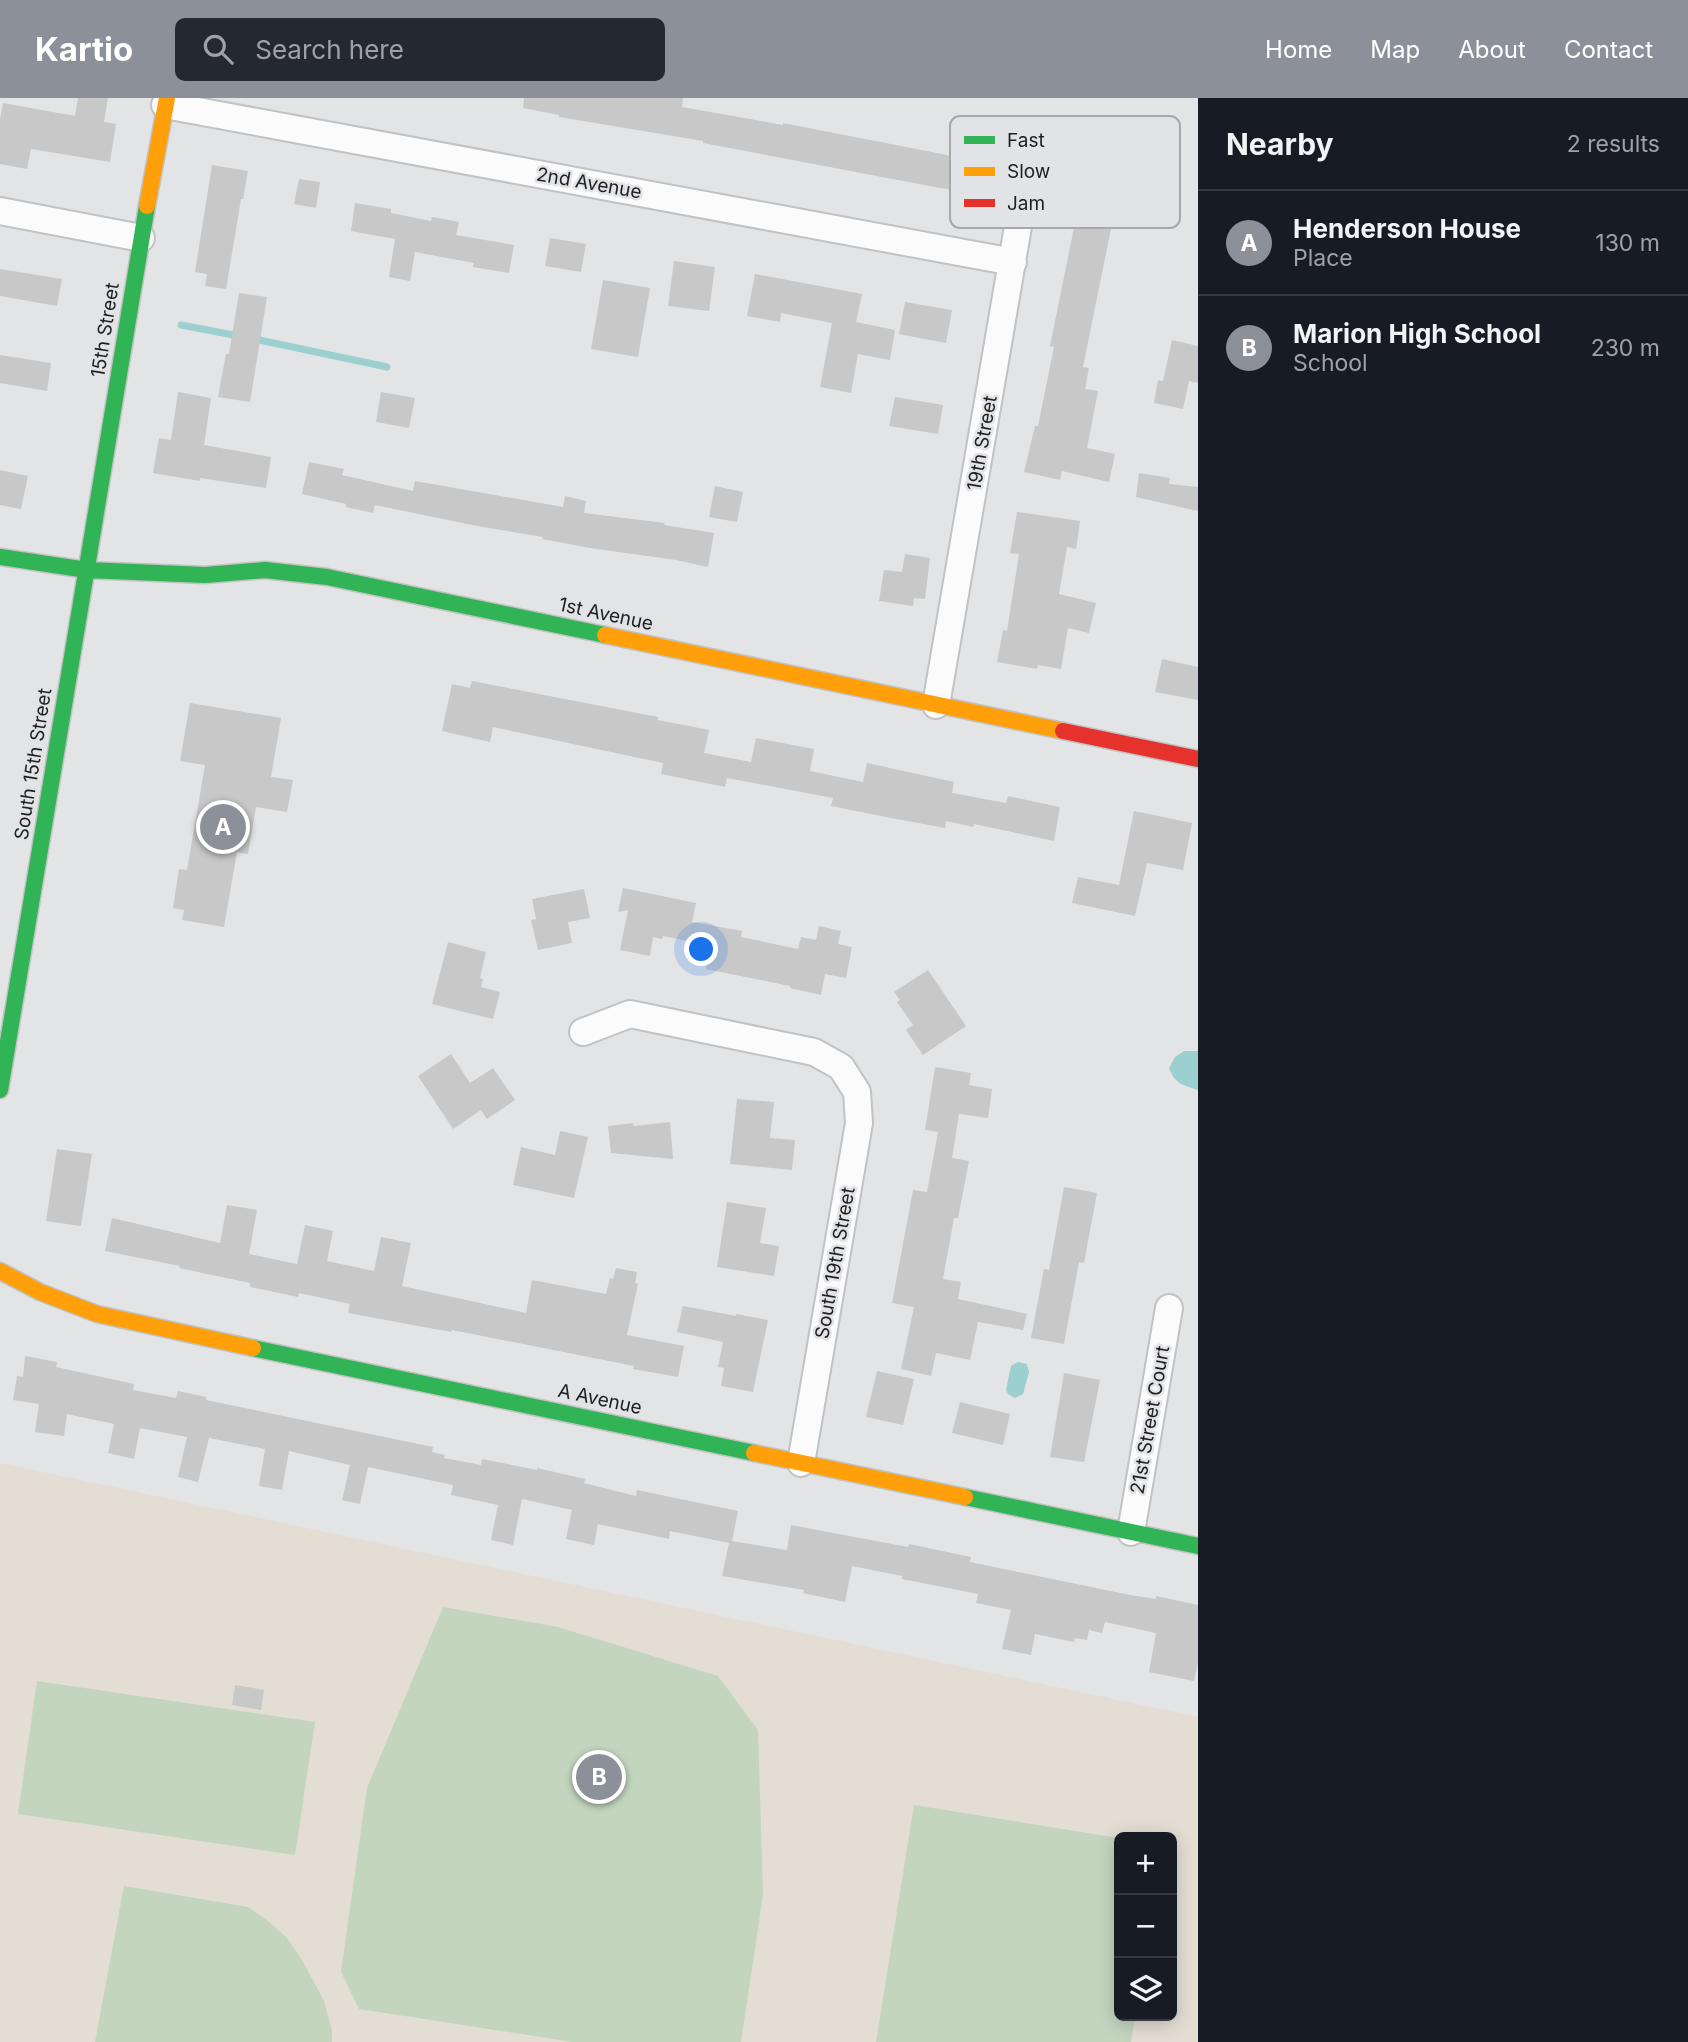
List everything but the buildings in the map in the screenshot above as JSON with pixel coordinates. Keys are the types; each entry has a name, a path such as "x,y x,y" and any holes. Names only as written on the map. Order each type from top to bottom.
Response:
{"street":[{"name":"15th Street","path":"87,570 166,102"},
{"name":"2nd Avenue","path":"166,102 1013,262"},
{"path":"0,211 141,238"},
{"name":"19th Street","path":"936,705 1018,228"},
{"name":"1st Avenue","path":"0,556 87,570 205,575 265,570 327,577 1198,760"},
{"name":"South 15th Street","path":"0,1090 87,570"},
{"name":"South 19th Street","path":"583,1032 630,1014 814,1052 841,1067 857,1092 859,1124 801,1463"},
{"name":"A Avenue","path":"0,1271 40,1292 97,1314 157,1328 1198,1546"},
{"name":"21st Street Court","path":"1131,1532 1169,1308"}],"shaded area":[{"path":"0,1463 1198,1717 1198,2042 0,2042"}],"green space":[{"path":"443,1607 558,1627 718,1676 758,1730 763,1895 741,2042 573,2042 359,2009 341,1972 367,1788"},
{"path":"37,1681 315,1722 295,1855 18,1814"},
{"path":"914,1805 1114,1837 1114,2021 1134,2021 1131,2042 876,2042"},
{"path":"124,1886 248,1907 268,1921 286,1937 301,1958 324,2001 332,2030 332,2042 95,2042"}],"water":[{"path":"1184,1051 1198,1051 1198,1090 1177,1081 1169,1068 1175,1057"},
{"path":"1018,1362 1027,1364 1029,1372 1023,1394 1015,1398 1006,1390 1011,1366"}],"waterway":[{"path":"181,325 239,336"},
{"path":"250,338 387,367"}],"traffic: fast":[{"path":"0,1090 147,206"},
{"path":"0,557 87,570 205,575 265,570 327,577 605,635"},
{"path":"253,1348 754,1453"},
{"path":"965,1497 1198,1546"}],"traffic: slow":[{"path":"147,206 167,98"},
{"path":"605,635 1063,731"},
{"path":"0,1271 40,1292 97,1314 253,1348"},
{"path":"754,1453 965,1497"}],"traffic: jam":[{"path":"1063,731 1198,759"}],"place":[{"name":"Henderson House","path":"223,827"},
{"name":"Marion High School","path":"599,1777"}]}
